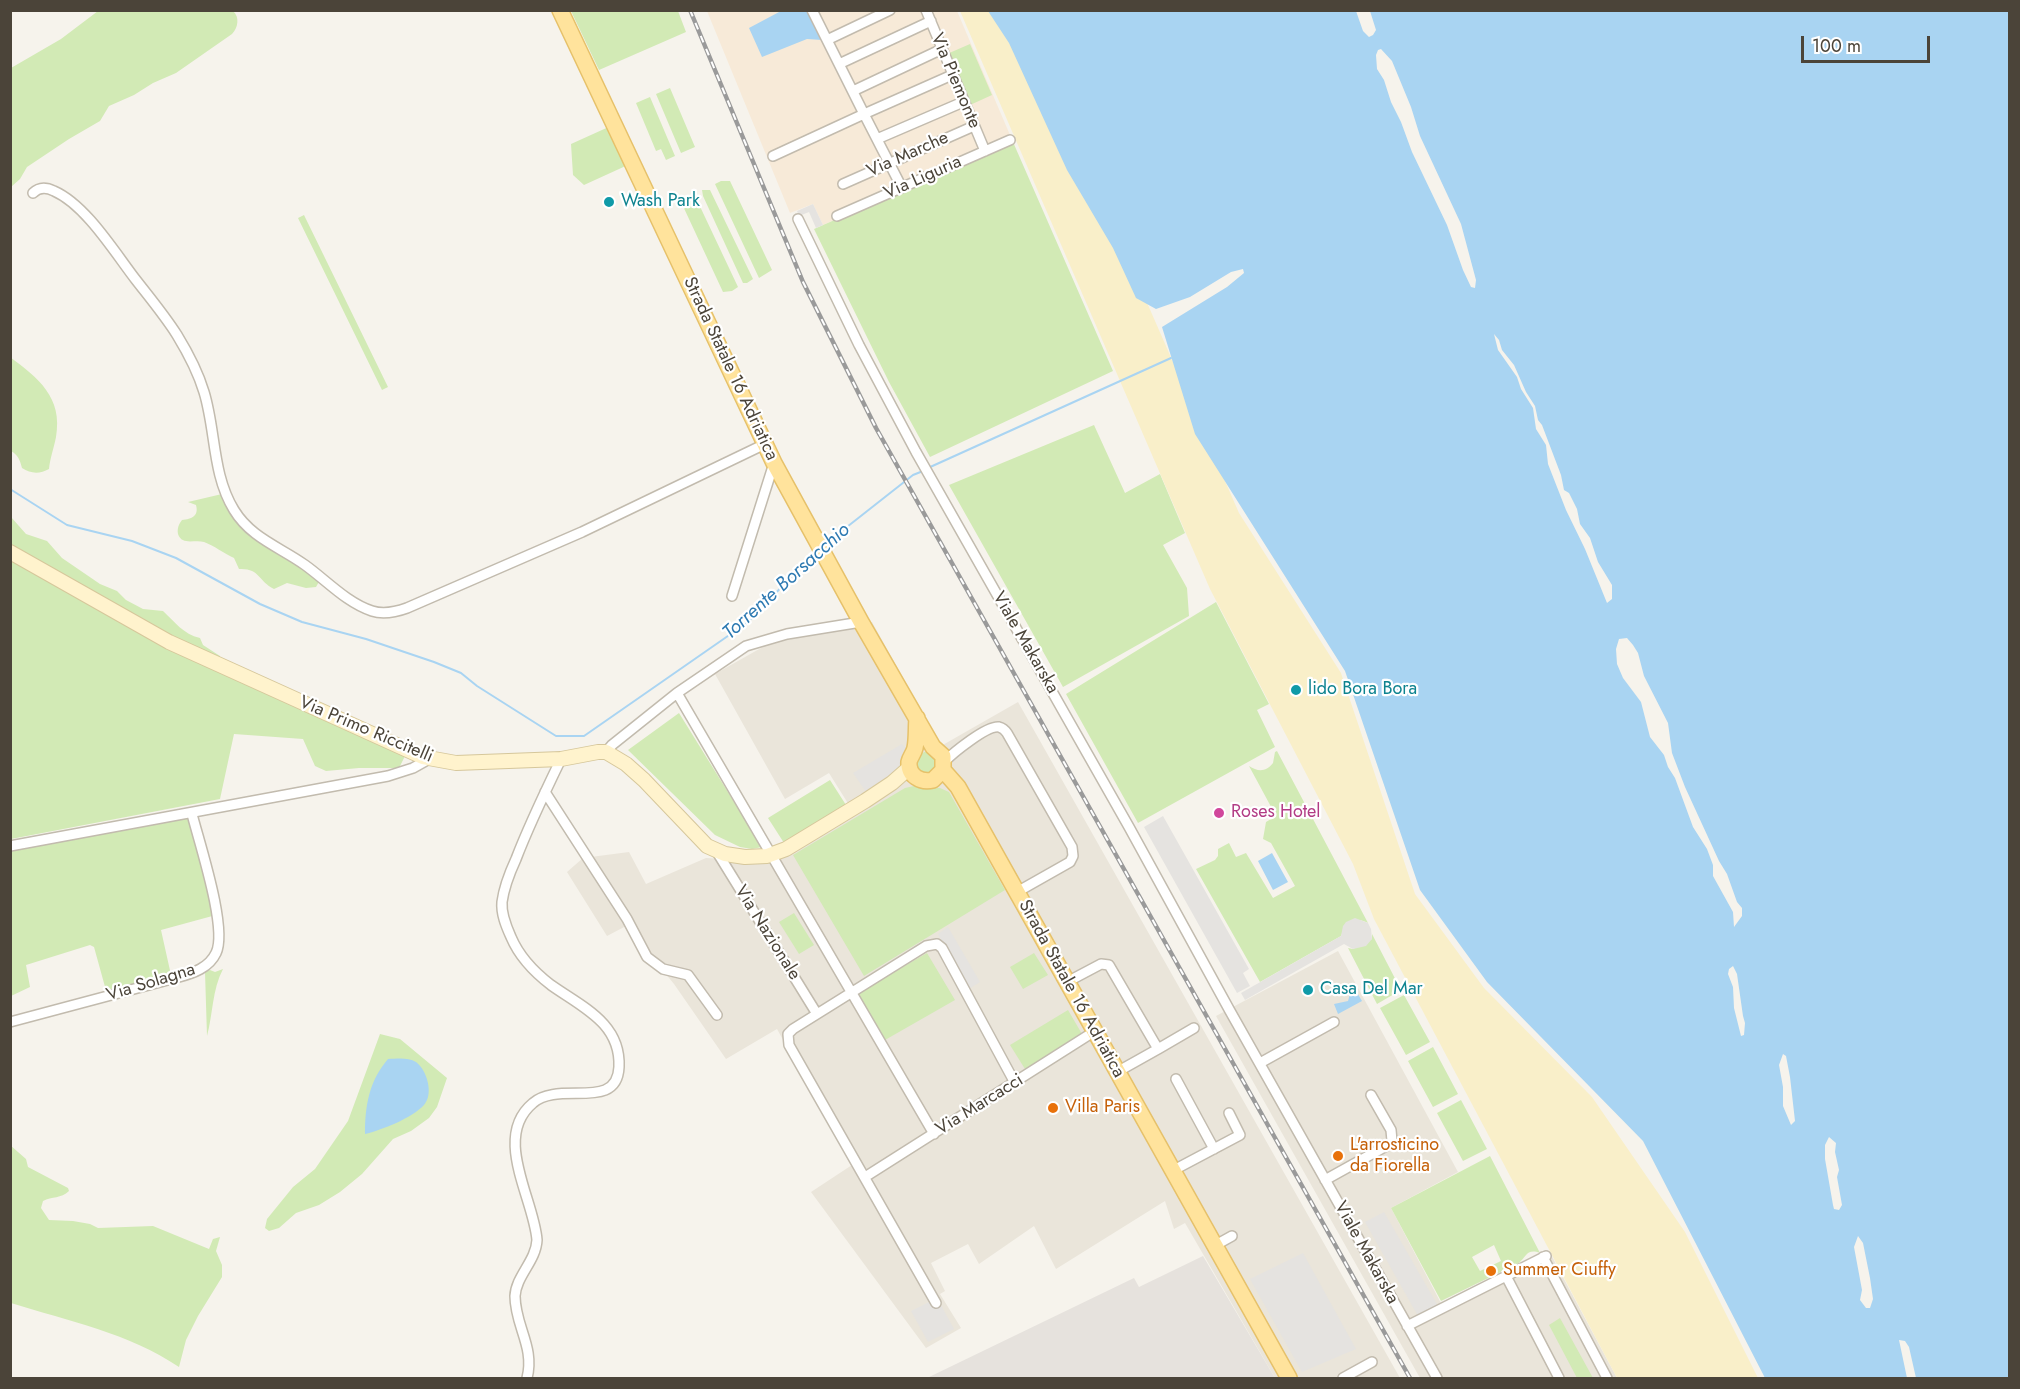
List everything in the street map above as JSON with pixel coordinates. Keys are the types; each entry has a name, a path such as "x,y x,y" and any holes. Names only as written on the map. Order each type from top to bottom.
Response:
{"main road":[{"name":"Strada Statale 16 Adriatica","path":"560,10 774,463 806,524 917,718 939,762 958,788 1095,1032 1172,1171 1174,1187 1214,1246 1289,1378"},
{"path":"914,751 923,746 939,762 927,781 913,773 909,762 914,751 917,718"}],"street":[{"path":"827,40 890,10"},
{"name":"Via Piemonte","path":"926,10 985,151"},
{"path":"816,12 827,40 902,188"},
{"path":"839,64 931,21"},
{"path":"853,91 942,49"},
{"path":"773,156 952,75"},
{"path":"877,139 963,102"},
{"name":"Via Marche","path":"843,184 974,126"},
{"name":"Via Liguria","path":"837,216 1010,140"},
{"path":"33,193 43,188 52,190 78,209 120,258 176,333 201,381 208,404 220,475 230,502 239,517 262,539 297,559 349,598 372,611 387,613 407,608 582,532 765,444"},
{"name":"Viale Makarska","path":"798,219 915,452 1130,827 1437,1378"},
{"path":"732,596 774,463"},
{"name":"Via Primo Riccitelli","path":"10,552 169,642 377,738 429,759 451,763 561,759 606,752"},
{"path":"606,752 677,693 731,655 753,643 806,630 861,622"},
{"path":"677,693 934,1134"},
{"path":"939,762 958,748 994,728 1001,727 1005,730 1073,849 1070,862 1017,892"},
{"name":"Via Nazionale","path":"606,752 626,764 644,780 699,839 717,852 817,1014"},
{"path":"10,846 394,775 429,759"},
{"path":"527,1378 529,1353 515,1294 519,1281 535,1252 537,1240 516,1155 515,1137 518,1125 527,1108 542,1097 559,1093 591,1093 608,1090 616,1081 619,1068 618,1048 608,1027 534,970 517,948 504,920 502,903 508,880 561,759"},
{"name":"Via Nazionale","path":"717,852 741,857 772,855 804,838 892,783 913,773"},
{"path":"545,792 627,919 647,957 663,969 688,975 717,1014"},
{"name":"Via Solagna","path":"10,1022 185,975 200,969 211,961 219,948 220,930 192,814"},
{"path":"936,1303 787,1041 791,1030 926,946 937,944 942,948 1015,1083"},
{"path":"1067,982 1101,964 1109,965 1158,1049"},
{"path":"1260,1064 1334,1022"},
{"path":"1117,1072 1194,1028"},
{"name":"Via Marcacci","path":"865,1177 1095,1032"},
{"path":"1176,1079 1214,1149"},
{"name":"Viale Makarska","path":"1325,1180 1389,1145 1392,1141 1391,1130 1371,1095"},
{"path":"1172,1171 1240,1135 1229,1113"},
{"path":"1214,1246 1233,1236"},
{"path":"1407,1326 1544,1256 1607,1378"},
{"path":"1506,1276 1559,1378"},
{"path":"1343,1378 1372,1362"}],"shaded area":[{"path":"707,11 957,11 1013,142 823,225 813,204 790,213"},
{"path":"813,204 823,225 816,228 809,212 799,216 797,211"},
{"path":"872,622 941,746 1018,702 1400,1378 1275,1378 1185,1223 1174,1229 1165,1201 1056,1269 1034,1226 979,1264 968,1244 931,1263 945,1291 940,1294 961,1328 926,1348 811,1192 852,1165 777,1029 726,1059 674,984 626,926 607,936 567,872 583,858 629,852 646,884 706,858 764,861 849,805 829,773 785,799 715,674 768,644"},
{"path":"902,744 907,750 902,768 867,793 853,773"},
{"path":"1163,816 1249,969 1243,973 1250,986 1237,993 1144,827"},
{"path":"1355,918 1368,923 1371,929 1372,939 1366,946 1353,949 1344,944 1245,1000 1241,993 1341,936 1346,922"},
{"path":"948,927 980,982 969,989 938,934"},
{"path":"1338,951 1458,1172 1391,1208 1444,1309 1550,1253 1617,1378 1420,1378 1216,1016"},
{"path":"1384,1212 1438,1306 1418,1316 1365,1222"},
{"path":"1303,1253 1356,1349 1302,1372 1250,1279"},
{"path":"1203,1256 1275,1378 927,1378 1134,1278 1139,1287"},
{"path":"937,1298 954,1329 928,1342 911,1311"}],"green space":[{"path":"98,11 233,11 237,16 237,23 232,34 176,73 109,106 100,121 27,167 20,179 11,187 11,68 61,39"},
{"path":"571,11 678,11 686,32 599,70"},
{"path":"970,44 992,95 970,105 947,54"},
{"path":"670,88 695,147 681,153 656,94"},
{"path":"650,97 675,156 666,160 661,149 656,151 636,103"},
{"path":"613,125 630,164 584,185 573,175 571,144"},
{"path":"1013,142 1113,371 930,457 889,382 814,229"},
{"path":"730,181 772,270 759,278 715,184"},
{"path":"702,190 710,190 753,279 747,283 743,283"},
{"path":"687,198 696,198 738,287 732,291 723,292 682,204"},
{"path":"304,215 388,387 382,390 298,218"},
{"path":"10,357 39,381 52,400 56,411 55,441 49,469 42,472 36,473 22,468 18,458 11,451"},
{"path":"1094,425 1125,493 1160,474 1185,533 1163,545 1187,588 1189,616 1063,687 949,485"},
{"path":"222,494 233,513 320,580 316,587 306,588 287,583 274,589 255,573 239,569 234,558 211,545 200,541 182,540 178,530 182,520 192,518 196,514 196,505 188,502"},
{"path":"11,517 26,534 47,541 62,558 100,584 117,591 126,600 143,609 163,611 184,631 200,638 203,645 220,656 220,660 11,547"},
{"path":"10,558 405,756 399,768 326,771 315,766 303,739 234,734 220,799 11,839"},
{"path":"1216,602 1269,704 1257,710 1275,747 1138,823 1066,694"},
{"path":"679,713 762,847 752,849 740,847 715,835 628,750"},
{"path":"1277,751 1368,923 1358,920 1350,921 1341,936 1260,982 1196,869 1215,860 1218,856 1218,849 1229,843 1236,857 1246,853 1273,898 1295,886 1271,843 1263,839 1266,822 1276,816 1249,766 1259,770 1268,768 1273,763"},
{"path":"924,752 939,762 931,775 917,771 915,760"},
{"path":"830,780 846,805 784,843 768,818"},
{"path":"914,786 940,788 949,792 1005,890 864,976 793,855 905,788"},
{"path":"190,816 216,915 161,930 171,975 107,994 94,947 90,945 26,965 30,987 11,996 11,850"},
{"path":"794,913 814,945 799,954 779,922"},
{"path":"1372,934 1401,990 1377,1004 1348,948 1353,949 1372,939"},
{"path":"927,953 955,1000 885,1040 858,993"},
{"path":"1034,953 1048,975 1023,989 1010,967"},
{"path":"223,969 219,977 207,1036 205,972"},
{"path":"1404,995 1430,1042 1406,1055 1380,1008"},
{"path":"1068,1010 1082,1034 1025,1069 1010,1045"},
{"path":"380,1034 400,1039 447,1078 437,1107 429,1118 411,1131 393,1139 362,1174 340,1192 319,1205 296,1213 279,1228 269,1231 265,1228 267,1219 293,1187 315,1169 348,1121"},
{"path":"1433,1047 1458,1094 1433,1107 1408,1061"},
{"path":"1461,1100 1487,1149 1463,1161 1437,1113"},
{"path":"10,1145 26,1159 28,1167 68,1188 69,1191 63,1195 43,1201 41,1208 49,1220 73,1221 98,1228 153,1226 209,1249 213,1239 220,1237 216,1251 222,1265 222,1277 186,1340 179,1367 140,1345 119,1337 11,1303"},
{"path":"1490,1156 1540,1253 1529,1252 1519,1263 1441,1301 1391,1208","holes":["1494,1245 1501,1261 1480,1271 1472,1257"]},
{"path":"1560,1318 1593,1378 1577,1378 1549,1325"}],"sand":[{"path":"960,11 994,11 1089,170 1239,513 1341,673 1415,894 1484,988 1592,1097 1685,1232 1758,1378 1617,1378 1374,919 1353,864 1210,589"}],"water":[{"path":"781,11 808,11 822,40 807,39 762,57 749,28"},
{"path":"988,11 2009,11 2009,1378 1765,1378 1643,1141 1487,982 1420,890 1345,671 1195,434 1162,327 1227,287 1244,273 1243,269 1231,272 1190,297 1156,309 1136,298 1113,248 1067,170 1009,43"},
{"path":"1272,853 1288,882 1273,890 1258,861"},
{"path":"1356,991 1362,1001 1338,1014 1334,1004 1348,1001 1350,994"},
{"path":"388,1059 409,1059 416,1062 426,1076 429,1095 419,1110 405,1119 365,1134 369,1094 376,1076"}],"pier":[{"path":"1356,11 1370,11 1376,30 1373,35 1369,37 1363,31"},
{"path":"1381,49 1392,61 1420,136 1461,224 1476,280 1475,288 1471,287 1463,270 1447,225 1412,152 1384,80 1377,69 1376,55"},
{"path":"1494,334 1502,350 1514,365 1535,406 1538,420 1561,475 1564,490 1569,493 1577,509 1580,524 1590,538 1598,562 1612,585 1612,599 1607,603 1548,464 1546,445 1536,429 1533,408 1521,389 1517,377 1498,350"},
{"path":"1627,638 1638,653 1644,676 1668,723 1672,753 1685,787 1727,874 1737,902 1742,908 1742,916 1734,927 1733,912 1713,876 1713,865 1707,849 1693,827 1664,755 1650,737 1641,702 1623,678 1617,664 1616,649 1619,639"},
{"path":"1733,966 1737,974 1745,1023 1744,1035 1741,1036 1734,1008 1733,987 1728,974 1729,969"},
{"path":"1783,1054 1786,1056 1790,1077 1795,1121 1791,1125 1783,1106 1783,1087 1779,1065"},
{"path":"1829,1137 1836,1143 1835,1152 1839,1170 1837,1177 1842,1205 1839,1210 1834,1209 1825,1159 1825,1145"},
{"path":"1858,1236 1863,1243 1870,1278 1873,1299 1870,1308 1866,1308 1860,1300 1862,1290 1854,1247"},
{"path":"1899,1340 1905,1341 1909,1347 1916,1378 1907,1378"}],"waterway":[{"name":"Torrente Borsacchio","path":"928,468 1171,358"},
{"name":"Torrente Borsacchio","path":"824,545 913,475 923,471"},
{"path":"10,489 67,525 132,541 176,558 260,604 302,622 366,639 461,673 477,686 556,736 584,736 748,622 815,552"}],"railway":[{"path":"690,10 803,282 876,428 1410,1378"}],"place":[{"name":"Wash Park","path":"609,202"},
{"name":"lido Bora Bora","path":"1296,690"},
{"name":"Roses Hotel","path":"1219,813"},
{"name":"Casa Del Mar","path":"1308,990"},
{"name":"Villa Paris","path":"1053,1108"},
{"name":"L'arrosticino da Fiorella","path":"1338,1156"},
{"name":"Summer Ciuffy","path":"1491,1271"}]}
